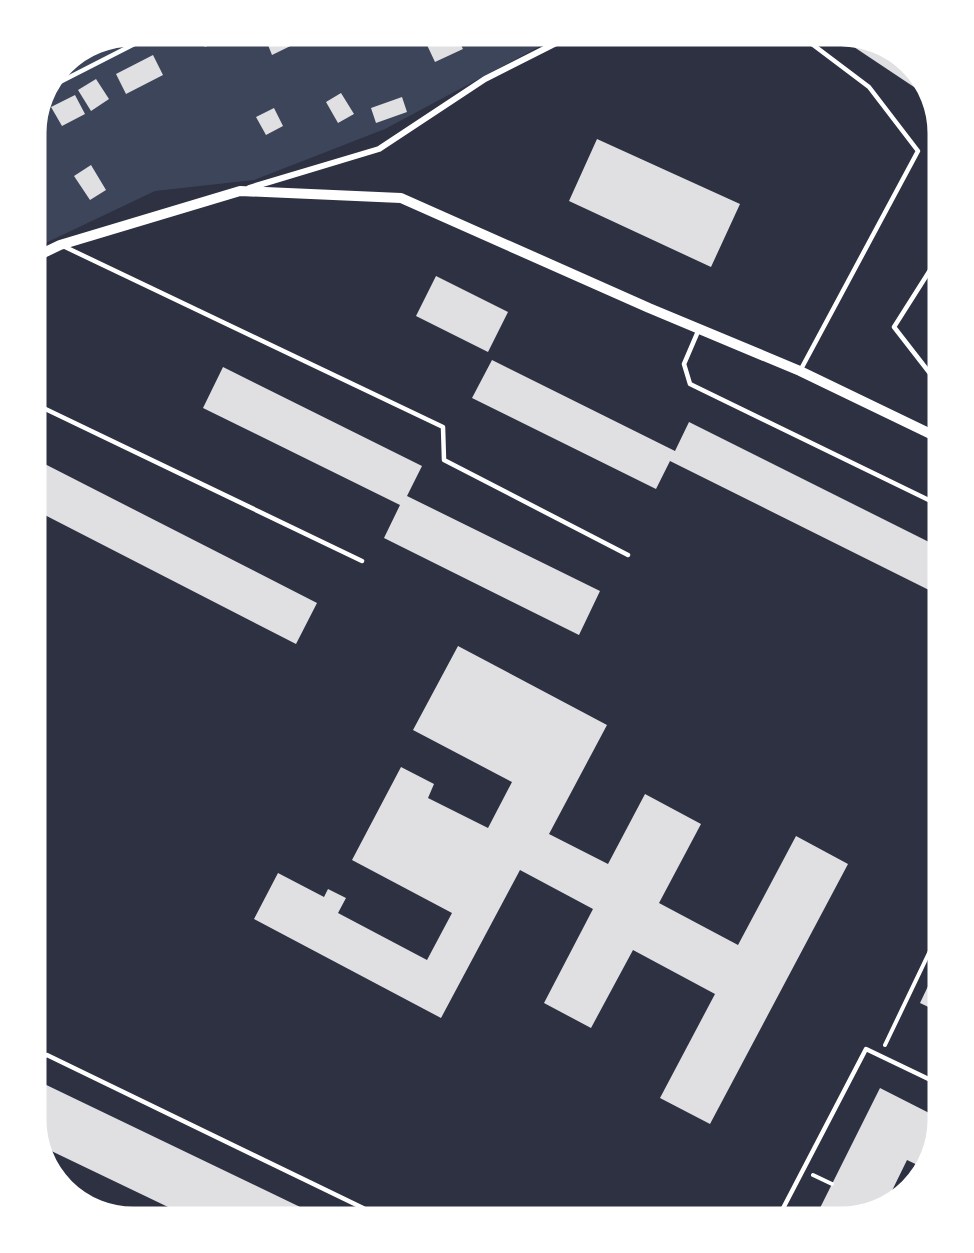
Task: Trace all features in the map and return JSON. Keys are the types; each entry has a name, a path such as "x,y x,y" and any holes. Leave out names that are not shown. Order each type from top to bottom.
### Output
{"street":[{"path":"45,252 60,245 379,148 486,79 552,45"},
{"path":"240,191 401,198 514,249 800,371 929,433"}],"lane":[{"path":"63,81 130,45"},
{"path":"800,371 918,151 869,87 813,45"},
{"path":"60,245 443,428 444,460 628,555"},
{"path":"929,272 894,327 929,373"},
{"path":"699,329 684,364 690,384 929,500"},
{"path":"45,409 362,561"},
{"path":"783,1208 866,1048 929,1079"},
{"path":"45,1056 361,1208"}],"path":[{"path":"880,1055 929,953"}],"shaded area":[{"path":"133,45 542,45 385,129 254,180 155,191 45,243 45,128 48,111 54,94 75,67 105,50"}],"building":[{"path":"268,45 292,45 272,55"},
{"path":"427,45 461,45 463,49 435,62"},
{"path":"853,46 885,57 907,75 917,89"},
{"path":"153,55 163,75 126,94 116,74"},
{"path":"96,79 109,99 91,111 78,90"},
{"path":"341,93 354,114 338,123 326,102"},
{"path":"75,95 85,114 62,126 51,107"},
{"path":"402,97 407,112 376,123 371,108"},
{"path":"274,108 283,126 266,135 256,117"},
{"path":"597,139 740,204 711,267 569,201"},
{"path":"91,165 106,190 90,200 74,176"},
{"path":"436,276 508,312 488,352 416,316"},
{"path":"492,360 675,451 689,422 929,542 929,590 670,461 656,489 472,398"},
{"path":"223,367 422,466 407,496 600,591 579,635 384,538 400,505 203,408"},
{"path":"45,464 317,603 296,644 45,515"},
{"path":"458,646 607,725 549,834 608,864 645,794 701,824 659,903 738,945 796,836 848,864 710,1124 660,1098 715,994 633,950 591,1028 544,1003 593,909 520,870 441,1018 254,919 278,873 324,897 328,889 346,898 338,913 427,960 452,913 352,860 401,767 434,784 428,798 488,828 512,782 413,730"},
{"path":"929,984 929,1007 920,1003"},
{"path":"45,1084 302,1208 170,1208 51,1151 45,1120"},
{"path":"880,1088 929,1113 926,1142 917,1164 907,1160 891,1192 880,1199 858,1206 820,1208"}]}
